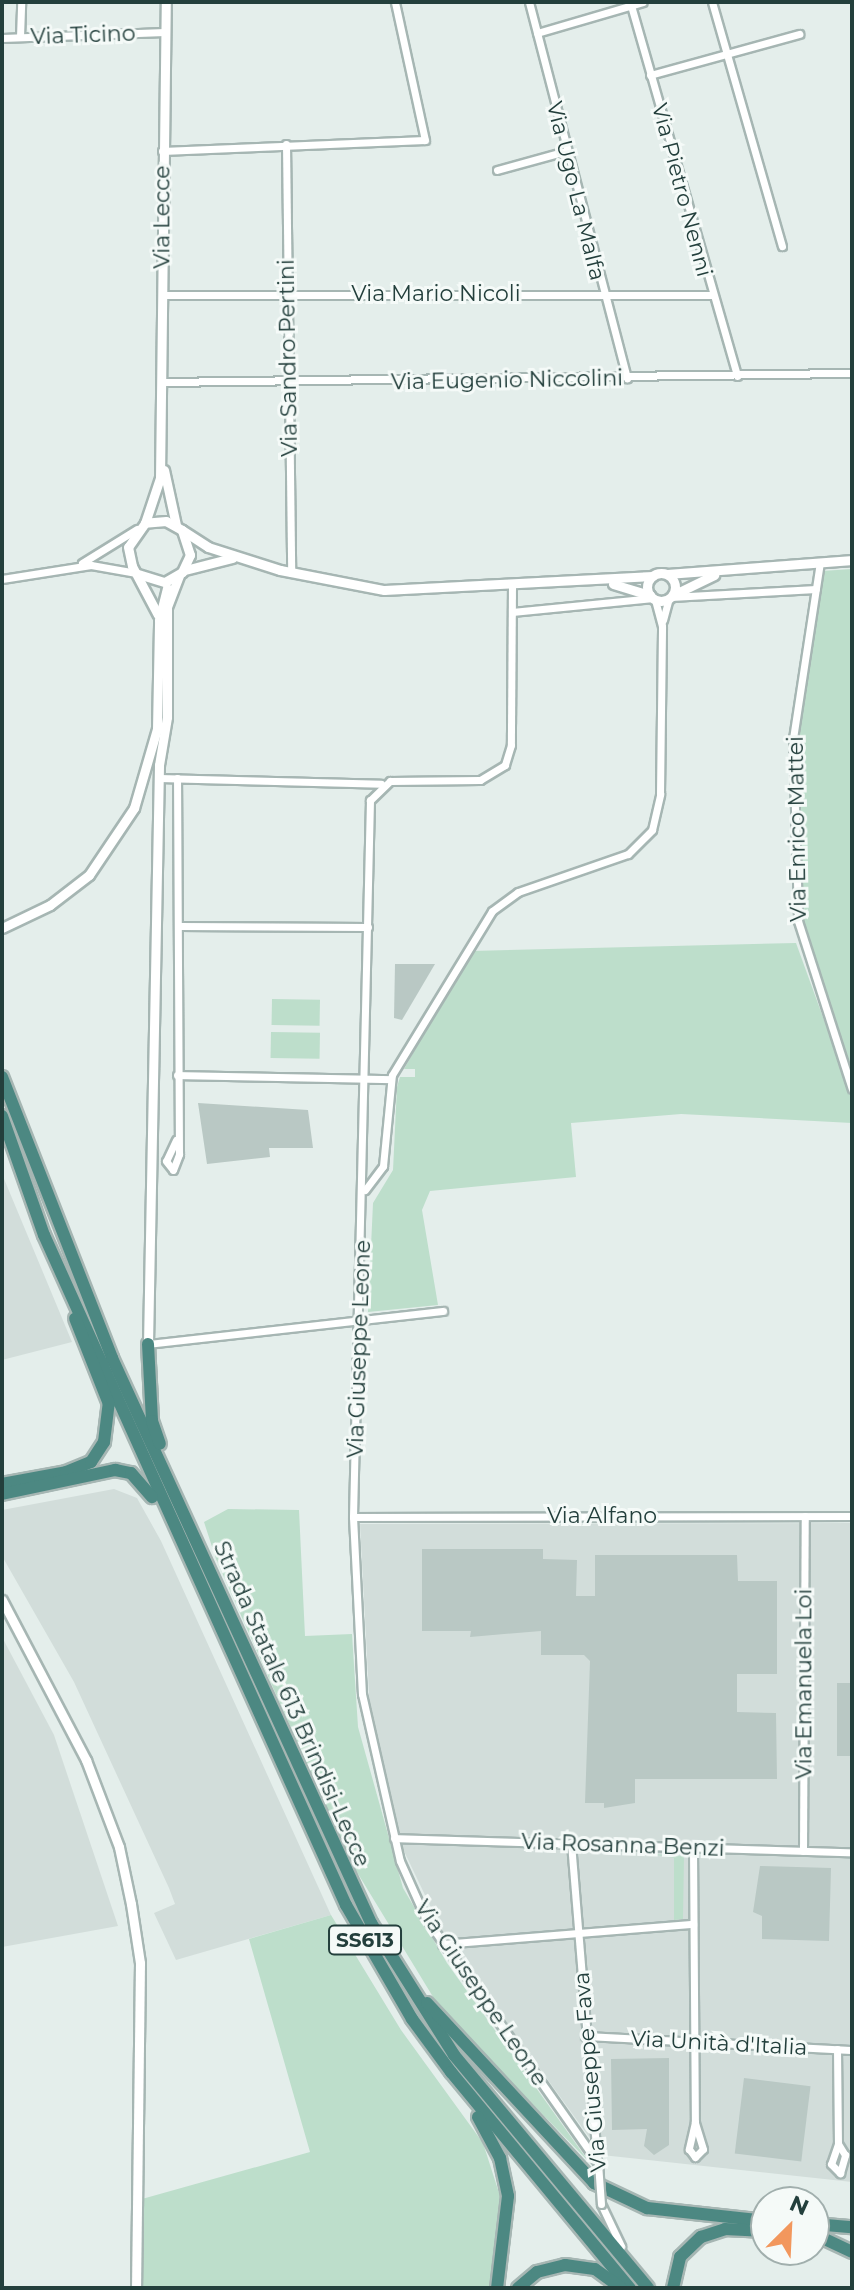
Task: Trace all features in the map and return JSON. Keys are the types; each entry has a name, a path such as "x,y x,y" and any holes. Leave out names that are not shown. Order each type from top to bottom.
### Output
{"highway":[{"name":"Strada Statale 613 Brindisi-Lecce","path":"2,1077 56,1228 347,1875 387,1951 454,2055 648,2288"},
{"name":"Strada Statale 613 Brindisi-Lecce","path":"2,1116 73,1299 346,1905 412,2019 630,2288"},
{"path":"2,1484 91,1462 111,1425 73,1299"},
{"path":"148,1344 152,1421 199,1547"},
{"path":"2,1494 92,1473 131,1473 146,1484 192,1584 211,1609"},
{"path":"347,1875 430,2008 594,2183 647,2208 750,2219"},
{"path":"412,2019 500,2158 508,2217 497,2288"},
{"path":"830,2225 852,2227"},
{"path":"673,2288 680,2257 701,2237 725,2229 750,2230"},
{"path":"830,2242 852,2252"},
{"path":"518,2288 537,2272 565,2265 595,2269 621,2288"}],"street":[{"path":"20,37 21,2"},
{"name":"Via Lecce","path":"141,526 158,489 161,431 166,2"},
{"path":"162,151 425,140 395,2"},
{"name":"Via Ugo La Malfa","path":"529,2 602,294 627,378"},
{"path":"537,33 643,2"},
{"path":"712,2 782,246"},
{"name":"Via Pietro Nenni","path":"630,4 711,295 737,376"},
{"name":"Via Ticino","path":"2,38 165,32"},
{"path":"650,75 799,34"},
{"name":"Via Sandro Pertini","path":"286,144 291,573"},
{"path":"497,170 566,151"},
{"name":"Via Mario Nicoli","path":"162,295 711,295"},
{"name":"Via Eugenio Niccolini","path":"161,382 288,384 852,373"},
{"name":"Via Lecce","path":"161,431 179,528"},
{"path":"141,526 128,557 159,620"},
{"path":"73,567 141,526 179,528 253,561 291,573 421,593 852,560"},
{"path":"2,928 50,905 89,875 121,833 153,754 159,620 190,555 179,528"},
{"path":"2,579 73,567 107,566 155,582 217,558 253,561"},
{"name":"Via Enrico Mattei","path":"820,562 793,738 798,921 852,1089"},
{"path":"671,597 728,569"},
{"path":"365,1191 383,1166 391,1079 501,902 628,854 652,830 660,794 662,626 675,583 667,574"},
{"path":"178,575 167,607 167,717 159,778 148,1344 443,1311"},
{"path":"653,576 653,597 662,626"},
{"path":"590,580 653,597"},
{"path":"159,778 381,784 480,780 505,765 511,745 512,586"},
{"path":"512,612 653,597 816,589"},
{"path":"176,1140 179,926 177,778"},
{"name":"Via Giuseppe Leone","path":"381,784 370,800 365,1191 353,1517 362,1694 394,1838 413,1892 442,1944 598,2163"},
{"path":"179,926 368,927"},
{"path":"177,1075 391,1079"},
{"name":"Via Emanuela Loi","path":"803,1851 805,1516"},
{"name":"Via Alfano","path":"353,1517 852,1516"},
{"path":"2,1600 86,1760 119,1847 131,1904 140,1963 136,2288"},
{"name":"Via Rosanna Benzi","path":"394,1838 852,1852"},
{"name":"Via Giuseppe Fava","path":"571,1843 601,2204 607,2227 648,2288"},
{"path":"693,1848 695,2122"},
{"path":"442,1944 693,1924"},
{"name":"Via Unità d'Italia","path":"585,2036 852,2050"},
{"path":"837,2049 838,2144"}],"shaded area":[{"path":"2,1174 72,1342 2,1360"},
{"path":"114,1489 137,1498 161,1541 331,1915 176,1960 154,1913 175,1904 169,1888 74,1682 2,1556 2,1510"},
{"path":"852,1523 852,2182 602,2155 445,1937 403,1849 370,1712 360,1524"},
{"path":"2,1637 54,1735 118,1926 2,1947"}],"green space":[{"path":"852,569 852,1080 804,929 799,722 822,571"},
{"path":"796,943 852,1097 852,1123 681,1114 571,1123 576,1177 430,1191 422,1210 438,1305 368,1312 373,1203 393,1170 397,1087 400,1077 415,1077 415,1069 404,1069 471,951"},
{"path":"272,999 320,1000 320,1026 272,1025"},
{"path":"271,1032 320,1033 320,1059 271,1058"},
{"path":"228,1509 299,1510 305,1636 352,1634 358,1727 403,1888 447,1963 589,2162 441,2010 349,1859 216,1559 204,1522"},
{"path":"651,1854 684,1856 683,1919 674,1920 674,1858"},
{"path":"331,1915 401,2030 483,2143 500,2196 489,2288 141,2288 142,2199 310,2152 249,1939"}],"building":[{"path":"395,964 435,964 402,1020 394,1018"},
{"path":"198,1103 308,1110 313,1148 269,1148 270,1157 207,1164"},
{"path":"422,1549 543,1549 543,1559 577,1560 576,1596 595,1596 595,1555 737,1555 738,1581 777,1581 777,1674 737,1674 737,1712 776,1713 777,1779 635,1779 635,1803 604,1808 604,1803 585,1803 590,1661 584,1655 541,1655 541,1631 470,1637 471,1631 422,1631"},
{"path":"837,1683 852,1683 852,1756 837,1756"},
{"path":"760,1866 831,1868 829,1941 762,1939 762,1916 753,1912"},
{"path":"669,2058 669,2145 654,2155 644,2146 647,2129 612,2130 611,2059"},
{"path":"744,2078 811,2086 801,2162 735,2153"}]}
